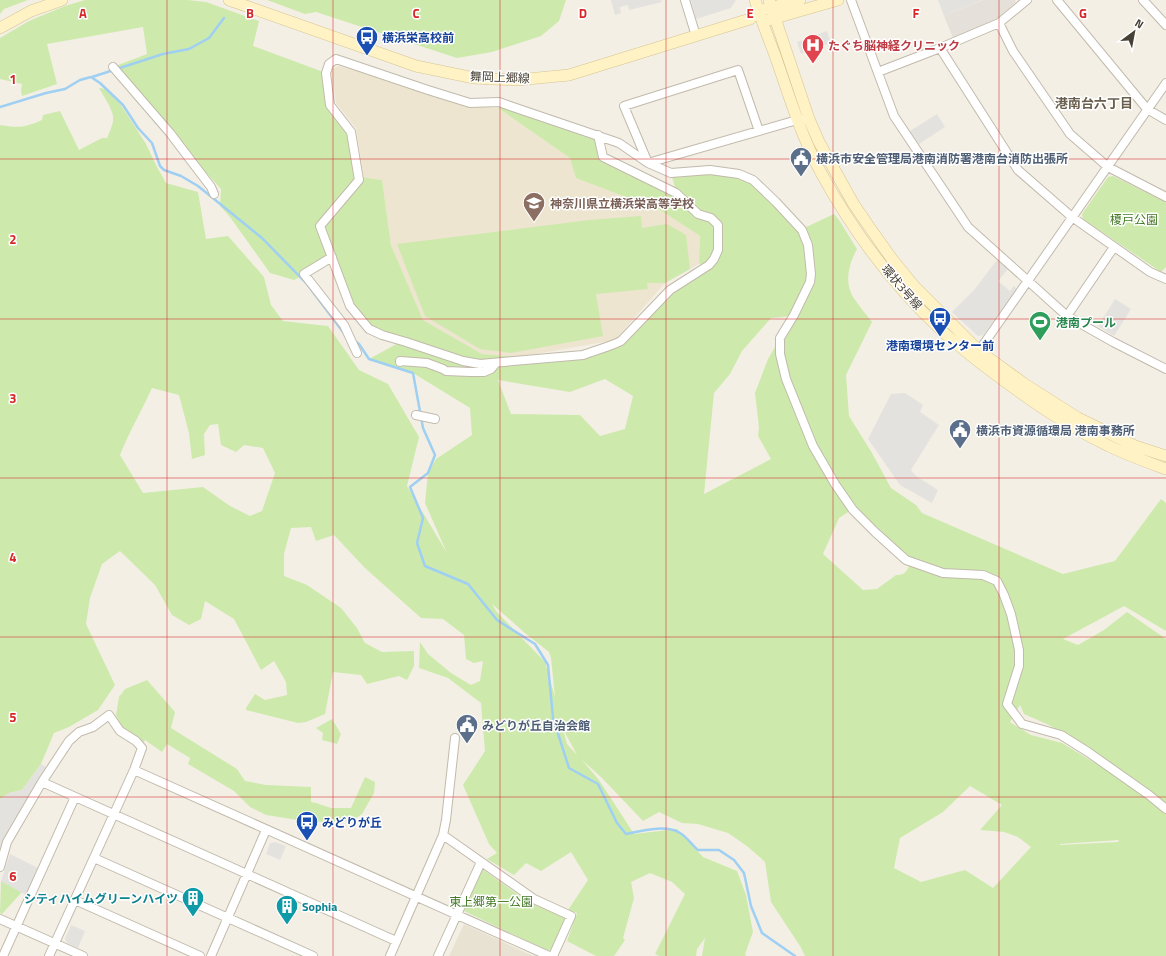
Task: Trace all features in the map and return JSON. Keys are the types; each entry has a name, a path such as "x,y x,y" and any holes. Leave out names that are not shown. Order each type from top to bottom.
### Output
{"street":[{"path":"0,28 31,10 62,0"},
{"name":"舞岡上郷線","path":"229,0 416,66 474,78 517,80 569,75 757,17 772,9 800,0"},
{"path":"685,0 696,36"},
{"name":"環状3号線","path":"755,0 757,17 776,58 797,120 820,170 860,234 886,270 914,302 942,331 976,355 1043,410 1108,445 1166,469"},
{"name":"舞岡上郷線","path":"772,9 838,0"},
{"path":"851,0 894,116 968,227 1067,316 1113,342 1166,369"},
{"path":"878,72 999,23 1027,0"},
{"path":"1057,0 1147,109 1166,120"},
{"path":"1143,0 1166,25"},
{"name":"環状3号線","path":"772,9 809,119 831,164 853,203 870,228 892,259 914,286 976,355 1078,418 1135,446 1166,456"},
{"path":"999,23 1013,51 1070,134 1108,167 1166,196"},
{"path":"940,48 1018,170 1072,218 1150,272 1166,278"},
{"path":"598,135 603,157 676,193 698,214 711,218 718,225 718,250 714,259 709,265 670,290 621,341 612,346 583,355 480,364 463,361 382,335 369,329 350,306 320,226 359,180 350,132 330,105 326,73 329,64 336,59 470,103 499,102 598,135 619,143 648,163 671,173 710,170 739,174 753,180 802,230 808,245 812,274 810,282 797,309 780,338 780,354 786,379 813,446 835,484 854,511 906,560 943,573 983,575 997,581 1011,614 1019,650 1019,666 1007,704 1018,719 1022,724 1061,735 1088,752 1149,795 1166,809"},
{"path":"115,69 170,133 211,187 214,194"},
{"path":"648,163 624,106 738,70 760,132"},
{"path":"976,355 1166,83"},
{"path":"648,163 760,132 797,120 809,119"},
{"path":"1067,316 1114,247"},
{"path":"332,258 304,274 344,325 356,350"},
{"path":"400,362 428,363 446,371 470,372 484,372 491,369 496,363"},
{"path":"416,415 431,418"},
{"path":"0,867 7,842 42,782 69,741 79,732 93,727 109,715 120,731 136,741 142,748 134,770 49,956"},
{"path":"390,956 443,835 455,738"},
{"path":"134,770 549,956"},
{"path":"42,782 396,941"},
{"path":"3,956 75,797"},
{"path":"211,956 266,830"},
{"path":"443,835 534,899 571,916 553,956"},
{"path":"94,858 313,956"},
{"path":"438,956 481,862"},
{"path":"75,900 200,956"},
{"path":"0,918 83,956"}],"shaded area":[{"path":"611,0 661,0 662,2 629,10 628,5 620,7 621,13 615,15"},
{"path":"691,0 736,0 731,8 696,19"},
{"path":"938,0 982,0 944,16"},
{"path":"983,0 1015,0 1016,2 996,19 953,38 944,16"},
{"path":"827,31 831,43 801,54 797,42"},
{"name":"神奈川県立横浜栄高等学校","path":"339,66 416,88 467,106 498,108 570,158 577,178 660,210 700,236 699,264 665,283 615,340 519,357 482,354 423,320 391,245 382,180 364,178 356,128 336,103 331,69"},
{"path":"937,114 945,127 919,144 910,131"},
{"path":"997,260 1008,269 998,281 1010,291 1014,286 1017,289 983,335 978,336 952,312 974,290"},
{"path":"1115,299 1131,309 1114,336 1098,326"},
{"path":"905,393 923,405 920,412 939,425 911,470 916,476 938,490 932,503 900,485 868,439 891,394"},
{"path":"41,764 48,768 1,850 0,799 9,793 22,790"},
{"path":"275,842 286,846 280,860 266,854 270,843"},
{"path":"10,854 38,868 26,895 1,881"},
{"path":"464,924 533,956 449,956"},
{"path":"71,925 85,931 78,948 67,943 65,939"}],"green space":[{"path":"0,0 28,0 4,9 0,14"},
{"path":"85,0 187,0 206,2 259,21 253,46 326,73 330,105 351,132 359,177 382,180 391,245 423,320 482,354 576,359 590,357 619,342 665,294 710,262 699,264 700,236 660,210 576,178 570,158 498,108 510,106 600,136 603,157 676,192 671,173 710,170 753,180 802,229 834,214 857,249 850,266 848,279 850,291 872,322 846,375 849,416 872,453 891,488 916,505 922,513 1063,574 1115,561 1161,499 1166,503 1166,631 1124,606 1063,639 1078,645 1104,630 1127,612 1166,639 1166,807 1082,746 1049,725 1024,714 1020,705 1010,722 1031,735 1062,743 1154,799 1166,810 1166,956 805,956 771,902 765,862 747,846 728,833 698,824 682,823 659,812 643,821 602,778 582,760 599,780 634,834 677,829 703,857 737,871 746,895 753,932 745,954 746,956 702,956 705,938 697,949 696,956 659,956 655,954 685,894 672,882 650,873 631,882 634,898 623,938 625,940 614,956 596,956 567,941 577,913 568,910 588,880 571,852 541,871 526,863 514,875 487,859 497,853 489,844 463,785 485,751 481,703 448,678 419,668 420,642 428,654 451,673 471,685 480,681 483,661 474,663 466,659 464,635 443,619 421,618 365,568 334,535 316,541 311,527 291,528 284,554 284,576 307,585 341,608 357,628 365,643 382,652 414,651 414,666 407,680 399,676 367,684 361,675 333,672 325,714 306,722 298,723 246,710 255,694 265,700 287,695 286,682 274,661 261,670 234,619 205,601 201,619 189,625 172,615 155,585 120,551 102,564 90,598 86,624 115,685 98,710 69,727 54,733 41,764 22,790 9,793 0,799 0,125 12,127 26,126 42,120 43,115 60,111 79,150 102,138 107,138 111,128 113,114 99,88 105,89 121,105 146,144 166,183 198,192 206,239 228,236 264,277 271,305 283,321 328,326 359,370 388,384 419,437 407,486 447,553 425,503 428,473 436,459 472,435 470,408 413,373 369,359 402,341 382,335 350,306 332,258 294,280 270,273 230,217 220,206 221,189 113,67 147,54 143,27 47,44 57,84 22,96 22,84 0,79 0,38 29,21 65,6","holes":["793,316 768,359 755,393 759,427 758,436 771,459 704,494 714,393 730,374 742,351 771,318","605,379 633,396 625,429 600,436 580,415 511,414 498,380 570,392","152,388 179,395 189,433 192,459 205,455 204,434 210,425 218,424 221,445 236,452 244,445 263,448 275,473 262,511 250,516 230,506 203,487 143,493 120,455","856,507 911,560 905,573 896,575 877,589 863,590 823,554 839,518","492,604 549,652 555,697 545,662 496,611","563,729 577,755 567,744","970,786 1002,805 980,830 1004,832 1018,837 1031,847 993,888 965,870 921,882 894,868 900,838 943,812","1119,840 1118,842 1060,844"]},
{"path":"267,0 566,0 559,21 541,36 492,52 457,58 316,12 305,14"},
{"name":"榎戸公園","path":"1113,176 1166,202 1166,267 1161,272 1083,219 1082,214 1108,177"},
{"path":"641,216 642,228 667,224 686,235 690,269 665,283 647,283 648,289 596,294 603,336 511,353 480,349 425,316 397,244 589,220"},
{"path":"147,680 175,712 171,728 237,769 245,781 266,785 311,787 311,802 331,808 351,808 365,777 375,782 374,793 362,814 353,820 326,822 304,821 266,815 250,807 234,791 188,764 190,758 167,744 162,752 145,740 143,743 124,732 116,715 119,697 125,689"},
{"path":"332,719 341,734 337,744 322,740 323,733 316,728"},
{"name":"東上郷第一公園","path":"482,869 527,901 565,918 552,949 548,951 464,911"},
{"path":"1,881 22,892 2,914 0,913"}],"waterway":[{"path":"92,77 163,54 189,49 209,38 224,18"},
{"path":"0,107 46,93 65,89 80,80 91,77 100,83 123,105 138,128 152,143 160,166 164,170 181,176 198,186 262,238 307,284 343,332"},
{"path":"355,341 359,344 369,359 413,373 423,428 435,455 428,473 410,487 423,518 417,543 425,566 468,584 497,620 535,644 548,665 553,718 569,768 598,784 617,823 626,834 653,829 674,830 685,837 698,850 719,850 734,860 744,873 751,906 762,933 795,956"}],"place":[{"name":"横浜栄高校前","path":"367,56"},
{"name":"たぐち脳神経クリニック","path":"813,64"},
{"name":"横浜市安全管理局港南消防署港南台消防出張所","path":"801,178"},
{"name":"神奈川県立横浜栄高等学校","path":"534,222"},
{"name":"港南環境センター前","path":"940,338"},
{"name":"港南プール","path":"1040,342"},
{"name":"横浜市資源循環局 港南事務所","path":"960,450"},
{"name":"みどりが丘自治会館","path":"467,744"},
{"name":"みどりが丘","path":"307,842"},
{"name":"シティハイムグリーンハイツ","path":"193,918"},
{"name":"Sophia","path":"287,926"}],"district":[{"name":"港南台六丁目","path":"1094,103"}]}
